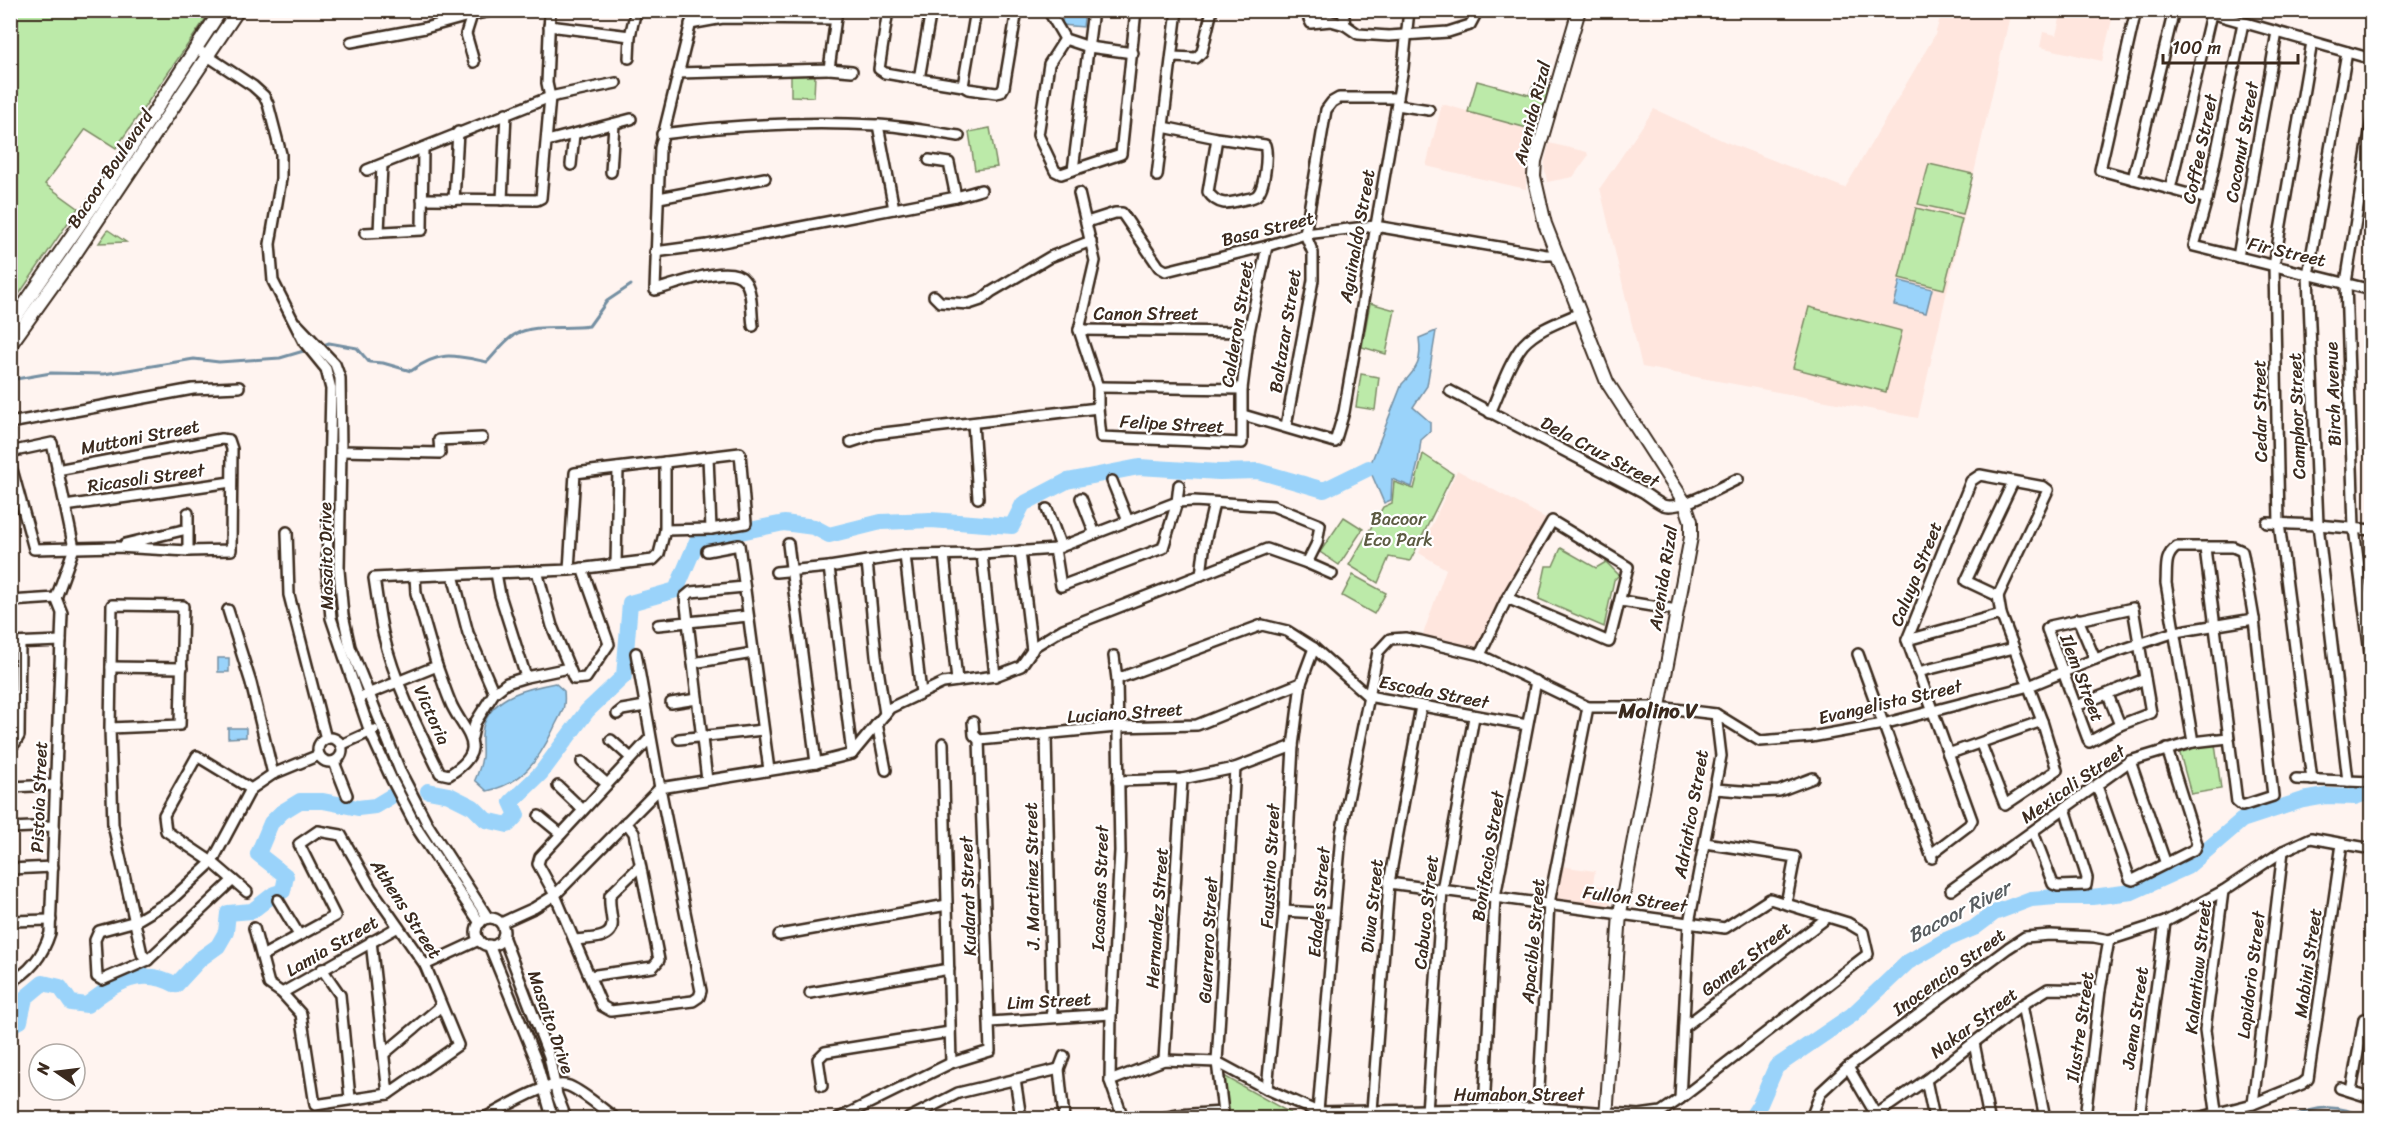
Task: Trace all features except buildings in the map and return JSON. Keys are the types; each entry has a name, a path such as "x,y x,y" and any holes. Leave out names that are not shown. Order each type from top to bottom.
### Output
{"main road":[{"name":"Bacoor Boulevard","path":"10,345 202,52 221,10"},
{"name":"Bacoor Boulevard","path":"10,325 202,52 238,10"},
{"name":"Avenida Rizal","path":"1579,10 1534,161 1537,194 1545,224 1607,382 1685,503 1691,521 1691,537 1620,913 1606,1115"}],"street":[{"path":"351,42 425,28 495,10"},
{"path":"422,199 537,201 541,198 550,97 546,83 550,10"},
{"path":"629,58 630,36 636,10"},
{"path":"694,10 662,134 655,290 722,272 734,273 745,280 750,296 753,326"},
{"path":"888,10 879,69 885,73 996,93 1003,90 1017,10"},
{"path":"919,79 931,10"},
{"path":"963,86 976,10"},
{"path":"1048,10 1065,39 1089,47 1133,53"},
{"path":"1073,170 1093,10"},
{"path":"1065,39 1049,64 1038,135 1055,171 1061,174 1121,154 1136,10"},
{"path":"1157,176 1177,10"},
{"path":"1172,57 1196,58 1202,52 1212,10"},
{"path":"1305,10 1311,23 1331,21 1345,25 1358,34 1389,36 1448,32 1470,25 1478,10"},
{"path":"1343,10 1345,25"},
{"name":"Aguinaldo Street","path":"1286,426 1335,442 1344,412 1397,101 1409,10"},
{"path":"2136,10 2100,170 2207,199"},
{"path":"2133,179 2175,10"},
{"path":"2200,10 2372,59"},
{"path":"2170,189 2211,14"},
{"path":"472,15 466,34 474,62"},
{"path":"690,24 723,18 836,15 829,69"},
{"name":"Coffee Street","path":"2194,246 2207,199 2243,23"},
{"path":"549,26 630,36"},
{"name":"Coconut Street","path":"2238,257 2277,32"},
{"name":"Cedar Street","path":"2312,42 2274,266 2279,523 2312,780"},
{"name":"Masaito Drive","path":"202,52 259,90 268,104 278,138 281,171 270,244 273,281 315,356 326,369 332,389 327,572 331,618 370,732 392,780 418,830 484,920"},
{"name":"Camphor Street","path":"2347,52 2308,275 2318,525 2348,781"},
{"path":"678,73 829,69 852,71"},
{"path":"367,170 550,97 616,83"},
{"name":"Baltazar Street","path":"1286,426 1313,280 1313,253 1305,234 1326,110 1332,102 1339,98 1397,101"},
{"path":"1397,101 1429,110"},
{"path":"502,200 506,113"},
{"path":"547,141 631,119"},
{"name":"Birch Avenue","path":"2372,119 2346,283 2354,528 2372,669"},
{"path":"611,172 614,124"},
{"path":"662,134 725,126 800,124 878,125 959,136"},
{"path":"878,125 894,209"},
{"path":"1163,127 1265,145 1268,153 1261,190 1256,196 1225,204 1214,200 1209,192 1217,138"},
{"path":"454,200 458,132"},
{"path":"572,165 574,134"},
{"path":"365,233 422,230 423,148"},
{"path":"929,160 949,163 956,197"},
{"path":"379,232 382,165"},
{"path":"659,198 765,178"},
{"path":"655,252 707,245 956,197 981,190"},
{"path":"851,442 875,434 1098,408 1098,387 1079,330 1095,261 1079,193"},
{"name":"Basa Street","path":"1087,222 1122,213 1159,267 1166,271 1267,246 1305,234 1375,226 1546,255 1558,255"},
{"path":"934,296 940,302 974,303 1050,257 1091,244"},
{"name":"Calderon Street","path":"1242,443 1242,388 1249,332 1267,246"},
{"name":"Fir Street","path":"2194,246 2372,290"},
{"path":"1490,413 1524,344 1544,329 1580,313"},
{"name":"Canon Street","path":"1079,330 1249,332"},
{"name":"Masaito Drive","path":"307,339 324,350 335,364 340,378 339,570 343,615 350,647 401,773 428,825 484,920"},
{"path":"10,423 193,389 239,387"},
{"path":"1098,387 1242,388"},
{"name":"Dela Cruz Street","path":"1450,391 1662,504 1672,506 1685,503 1738,479"},
{"name":"Felipe Street","path":"1098,408 1101,437 1242,443"},
{"path":"1243,416 1286,426"},
{"path":"973,423 978,498"},
{"path":"341,451 440,453 439,440 482,438"},
{"name":"Muttoni Street","path":"57,470 221,439 229,440 232,449 231,483"},
{"path":"10,452 51,443 74,548 56,598 10,601"},
{"path":"569,570 575,473 740,453 746,523 711,530 665,530"},
{"path":"708,457 711,530"},
{"path":"10,462 34,549 117,546 188,551 231,550 231,483"},
{"path":"415,576 569,570 653,560 659,554 665,530 665,462"},
{"path":"616,564 618,468"},
{"name":"Caluya Street","path":"1883,724 1932,857 1970,825 1972,820 1907,640 1971,481 1980,475 2013,482"},
{"path":"1112,481 1128,521"},
{"path":"1981,744 2003,803 2006,805 2057,770 2043,722 2001,614 1998,596 2047,495 2048,490 2044,487 2013,482 1966,581 1998,596"},
{"name":"Ricasoli Street","path":"65,506 231,483"},
{"path":"1047,509 1058,548 1061,586 1163,548 1177,502 1179,486"},
{"path":"1081,498 1095,534"},
{"path":"776,572 829,567 905,555 982,554 1058,548 1177,502 1194,501 1273,506 1320,525 1317,543 1307,563"},
{"path":"1201,575 1205,542 1214,503"},
{"path":"188,513 188,551"},
{"path":"1480,655 1507,598 1552,521 1628,567 1609,642 1507,598"},
{"path":"2267,523 2372,530"},
{"path":"117,546 187,529"},
{"path":"287,532 289,595 326,739"},
{"path":"788,544 816,763"},
{"path":"707,551 739,545 769,770"},
{"path":"2193,742 2166,583 2169,554 2177,547 2233,547 2242,551 2253,619 2272,798 2242,806 2238,804 2205,548"},
{"path":"501,923 534,908 555,895 660,788 816,763 852,754 890,708 943,683 995,676 1021,666 1035,646 1064,629 1267,549 1332,574"},
{"path":"1020,551 1032,651"},
{"path":"944,554 957,681"},
{"path":"982,554 995,676"},
{"path":"905,555 921,693"},
{"path":"867,561 876,656 885,714"},
{"path":"829,567 852,754"},
{"path":"537,571 552,626 573,679 586,678 609,644 582,568"},
{"path":"496,573 500,595 526,677"},
{"path":"453,575 468,633 494,693"},
{"name":"Victoria","path":"415,576 416,593 437,666 453,707 472,737 472,750 462,767 449,775 440,773 399,682 383,634 374,578 415,576"},
{"path":"706,780 685,597 687,594 744,587"},
{"name":"Pistoia Street","path":"10,982 20,978 39,958 46,946 51,920 62,612 56,598"},
{"path":"1621,601 1677,610"},
{"path":"110,728 180,725 183,606 112,606 110,728 112,825 142,954 148,960"},
{"path":"2095,659 2078,620 2133,608 2141,643 2151,714 2120,725 2108,695"},
{"path":"228,610 251,683 273,774"},
{"path":"1907,640 2001,614"},
{"path":"658,625 748,616"},
{"name":"Evangelista Street","path":"1368,696 1378,652 1390,639 1405,638 1480,655 1588,707 1658,707 1716,714 1760,741 1811,737 1883,724 2029,686 2095,659 2175,632 2253,619"},
{"name":"Ilem Street","path":"2078,620 2050,626 2046,632 2089,742 2120,725"},
{"name":"Escoda Street","path":"1117,679 1243,630 1262,625 1287,631 1314,648 1368,696 1527,725"},
{"path":"10,745 15,743 19,736 15,643 61,641"},
{"name":"Faustino Street","path":"1267,1089 1284,911 1293,746 1300,683 1314,648"},
{"path":"1918,672 2014,648"},
{"path":"636,653 645,706 651,736 660,788 701,991 699,997 693,1001 611,1011 602,1006 555,895 538,864 540,857 651,736"},
{"path":"693,663 753,653"},
{"path":"1858,654 1883,724"},
{"name":"Icasañas Street","path":"1114,656 1117,679 1116,727 1120,850 1111,1014 1110,1081 1123,1119"},
{"path":"358,698 437,666"},
{"path":"111,667 182,668"},
{"path":"472,737 475,723 494,693 507,683 569,668"},
{"path":"2076,706 2145,679"},
{"name":"Bonifacio Street","path":"1484,1111 1495,897 1536,681"},
{"name":"Luciano Street","path":"979,740 1116,727 1197,725 1300,683"},
{"name":"Edades Street","path":"1318,1112 1341,834 1368,696"},
{"path":"671,703 697,699"},
{"path":"617,714 622,710 645,706"},
{"name":"Diwa Street","path":"1372,1111 1389,883 1421,706"},
{"name":"Apacible Street","path":"1538,1108 1549,903 1588,707"},
{"name":"Adriatico Street","path":"1680,1099 1689,923 1721,756 1716,714"},
{"name":"Cabuco Street","path":"1427,1112 1442,890 1474,717"},
{"name":"Kudarat Street","path":"951,1063 990,1051 979,740 974,735 973,722"},
{"path":"1948,754 2043,722"},
{"path":"877,723 886,770"},
{"path":"341,745 382,727"},
{"path":"679,739 764,730"},
{"name":"J. Martinez Street","path":"1046,735 1052,1016"},
{"name":"Mexicali Street","path":"1951,890 2130,761 2193,742 2228,738"},
{"path":"326,739 335,739 341,745 341,755 334,762 325,761 319,755 319,745 326,739"},
{"path":"611,740 631,758"},
{"path":"839,1119 951,1063 943,744"},
{"path":"1118,782 1182,779 1234,768 1293,746"},
{"path":"2097,786 2130,879 2133,880 2195,849 2197,846 2168,749"},
{"path":"233,880 148,960 102,980 96,977 95,940 99,931 136,921 171,900 212,862 251,789 273,774 319,755"},
{"path":"247,892 212,862 166,831 164,815 197,756 251,789"},
{"path":"2130,761 2166,864"},
{"path":"334,762 347,795"},
{"path":"582,762 607,784"},
{"name":"Guerrero Street","path":"1162,1119 1177,1115 1223,1113 1217,1062 1234,768"},
{"path":"1715,789 1779,791 1813,778"},
{"name":"Hernandez Street","path":"1164,1060 1182,779"},
{"path":"2296,779 2372,782"},
{"path":"10,787 56,784"},
{"path":"558,786 583,810"},
{"path":"2033,832 2053,884 2058,886 2086,885 2087,878 2065,808"},
{"path":"539,816 561,834"},
{"path":"589,976 653,967 659,960 634,833 626,822"},
{"path":"10,828 54,826"},
{"name":"Athens Street","path":"299,935 335,916 299,844 318,831 341,835 371,888 425,965 458,1045 388,1094"},
{"name":"Inocencio Street","path":"1811,1119 1821,1092 1848,1067 2025,937 2050,935 2109,940 2165,922 2223,891 2283,851 2311,838 2372,849"},
{"path":"1705,843 1795,857 1786,904"},
{"name":"Mabini Street","path":"2253,1104 2302,1084 2308,1079 2342,844"},
{"name":"Lapidorio Street","path":"2253,1104 2283,851"},
{"path":"574,940 606,936 611,932 613,926 610,895 640,866"},
{"path":"10,869 53,867"},
{"name":"Fullon Street","path":"1389,883 1725,928 1770,899 1848,923 1863,932"},
{"name":"Kalantiaw Street","path":"2217,1117 2205,1030 2223,891"},
{"path":"262,956 299,935 278,900"},
{"path":"779,935 947,905"},
{"path":"1284,911 1334,914"},
{"name":"Gomez Street","path":"1684,1028 1828,917"},
{"path":"495,919 501,923 503,936 497,943 489,945 479,940 476,929 484,920 495,919"},
{"path":"10,921 51,920"},
{"name":"Jaena Street","path":"2139,1119 2165,922"},
{"name":"Lamia Street","path":"282,993 398,927"},
{"path":"254,928 269,984 282,993 301,1014 315,1105 388,1094 371,941"},
{"name":"Humabon Street","path":"1110,1081 1164,1060 1217,1062 1267,1089 1318,1112 1484,1111 1538,1108 1606,1115 1661,1112 1868,954 1863,932"},
{"name":"Masaito Drive","path":"503,936 549,1056 561,1108 566,1119"},
{"path":"425,965 479,940"},
{"name":"Ilustre Street","path":"2085,1119 2100,990 2109,940"},
{"name":"Masaito Drive","path":"489,945 536,1060 550,1110 556,1119"},
{"path":"322,969 340,995 350,1098"},
{"path":"810,993 949,969"},
{"name":"Nakar Street","path":"1877,1116 2022,1005 2052,988 2100,990"},
{"path":"2022,1005 2045,1119"},
{"path":"385,1053 441,1006"},
{"name":"Lim Street","path":"990,1022 1052,1016 1111,1014"},
{"path":"2351,1092 2364,1019 2372,1018"},
{"path":"822,1086 818,1059 825,1052 951,1032"},
{"path":"1974,1043 1989,1119"},
{"path":"1064,1056 1059,1069 1064,1119"},
{"path":"1848,1067 1877,1116"},
{"path":"911,1118 958,1093 1059,1069"},
{"path":"10,1071 10,1089"},
{"path":"1015,1079 1021,1119"},
{"path":"1926,1080 1934,1119"},
{"path":"484,1119 556,1084 573,1088 615,1119"},
{"path":"2340,1088 2372,1098"},
{"path":"2198,1119 2217,1117 2253,1104"}],"shaded area":[{"path":"1942,11 2011,11 1918,418 1642,367 1600,188 1654,109 1726,142 1845,188 1935,35"},
{"path":"2062,11 2114,11 2102,61 2040,47 2043,32 2056,35"},
{"path":"1442,104 1534,130 1526,166 1526,189 1426,166"},
{"path":"1549,143 1587,152 1588,156 1573,177 1547,182 1544,166"},
{"path":"1457,470 1551,521 1480,654 1421,640 1446,569 1419,553"},
{"path":"1560,866 1595,871 1593,884 1613,889 1610,908 1555,900"}],"green space":[{"path":"11,10 211,11 116,148 86,129 45,184 78,208 11,306"},
{"path":"791,75 815,75 814,97 791,96"},
{"path":"1477,81 1529,95 1533,86 1551,90 1538,131 1468,112"},
{"path":"990,128 997,167 975,170 969,132"},
{"path":"1929,164 1973,174 1963,214 1918,204"},
{"path":"1916,208 1962,219 1944,289 1899,278"},
{"path":"108,230 126,242 99,243"},
{"path":"1370,303 1395,310 1386,354 1362,347"},
{"path":"1809,307 1902,331 1886,392 1793,368"},
{"path":"1361,374 1379,377 1375,410 1356,407"},
{"name":"Bacoor Eco Park","path":"1423,454 1453,474 1410,561 1389,557 1378,583 1349,565 1383,507 1392,503 1394,482 1414,489"},
{"path":"1344,517 1363,529 1339,565 1320,552"},
{"path":"1561,548 1596,568 1606,562 1619,575 1614,580 1604,627 1539,599 1546,566 1553,566"},
{"path":"1353,575 1386,593 1374,614 1342,596"},
{"path":"2215,744 2221,789 2191,794 2179,750"},
{"path":"1224,1076 1299,1118 1228,1118"}],"water":[{"path":"1063,11 1085,11 1083,27 1062,25"},
{"path":"1900,281 1932,289 1926,313 1894,305"},
{"path":"1436,331 1427,386 1413,407 1430,422 1430,432 1421,440 1412,487 1392,479 1391,500 1384,503 1369,468 1402,384 1418,363 1419,338"},
{"path":"218,658 229,658 229,672 218,672"},
{"path":"555,683 564,691 564,707 541,752 528,770 519,777 499,788 487,791 475,780 482,757 483,728 489,714 496,706 514,695 534,687"},
{"path":"228,728 246,728 246,737 228,738"}],"waterway":[{"path":"321,346 329,343 357,348 369,362 383,363 411,371 439,357 456,356 487,362 507,341 522,331 589,326 607,301 631,285"},
{"path":"16,379 51,373 104,374 194,359 219,362 280,358 307,350"},
{"path":"428,791 449,795 473,807 486,820 508,825 517,815 511,802 541,773 587,711 624,676 630,603 676,590 697,541 784,523 814,527 829,535 881,522 931,520 1012,526 1023,504 1067,481 1139,467 1219,472 1258,471 1324,490 1369,468"},
{"name":"Bacoor River","path":"1751,1118 1760,1104 1776,1067 1852,1015 1908,962 1948,939 1974,928 1994,913 2031,899 2092,897 2132,892 2187,867 2242,820 2303,800 2326,796 2355,797 2372,791"},
{"path":"10,1024 20,1021 25,998 43,983 60,987 71,1003 87,1005 129,979 152,977 164,979 176,985 200,959 218,946 226,932 228,913 252,911 274,894 283,891 286,876 258,854 271,823 282,812 300,801 323,801 358,808 375,806 390,797"},
{"path":"2292,1118 2310,1111 2328,1108 2346,1110 2363,1118"}],"district":[{"name":"Molino V","path":"1658,711"}]}
